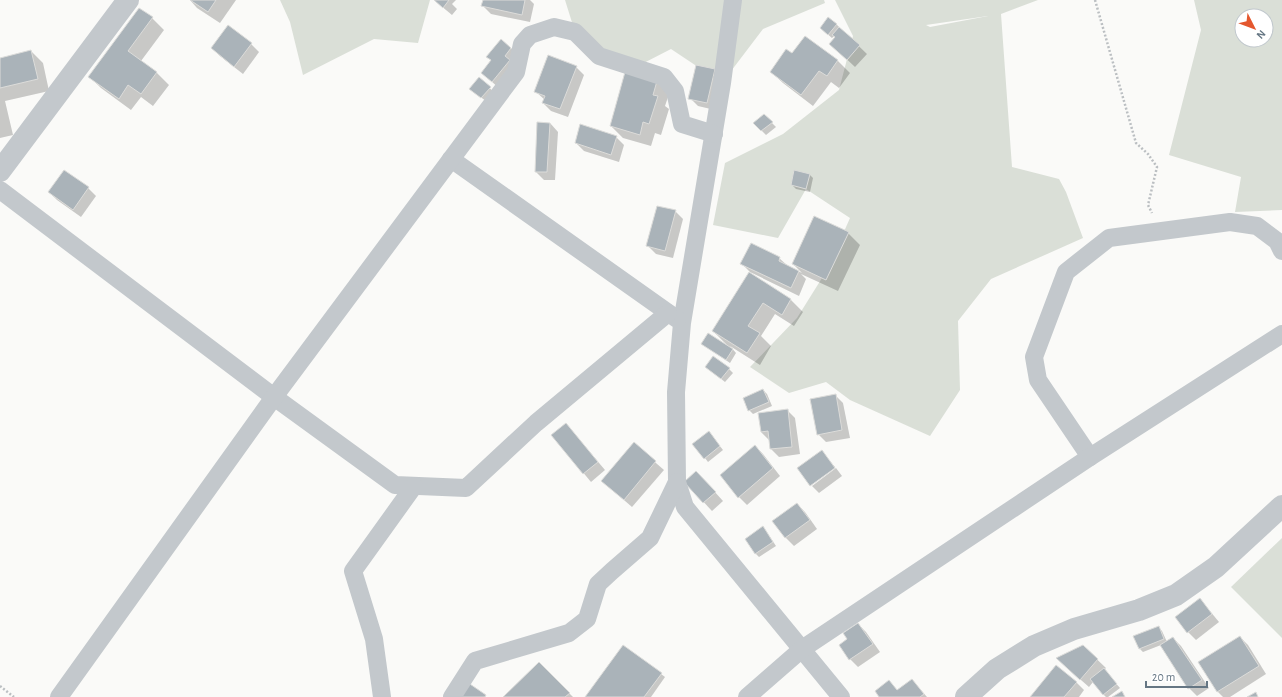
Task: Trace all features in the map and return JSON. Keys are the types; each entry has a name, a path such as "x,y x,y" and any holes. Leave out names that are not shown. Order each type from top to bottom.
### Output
{"street":[{"path":"0,171 128,0"},
{"path":"733,0 714,134 675,318 677,482 685,506 841,697"},
{"path":"59,697 274,397 516,72 522,44 530,35 554,27 575,32 599,56 664,77 675,91 682,124 714,134"},
{"path":"451,159 675,318"},
{"path":"0,190 274,397 395,485 466,488 536,423 675,318"},
{"path":"1090,457 1038,380 1034,357 1066,272 1109,238 1230,222 1257,226 1276,241 1282,251"},
{"path":"747,697 802,649 1090,457 1282,334"},
{"path":"452,697 475,661 569,633 587,619 598,584 650,538 677,482"},
{"path":"382,697 374,639 353,571 414,486"},
{"path":"966,697 997,669 1034,646 1074,629 1139,610 1176,595 1216,566 1282,506"}],"path":[{"path":"1095,0 1136,143 1148,154 1156,167 1148,205 1161,231"},
{"path":"0,686 14,697"}],"shaded area":[{"path":"280,0 430,0 418,43 374,39 303,75 290,22"},
{"path":"565,0 824,0 825,3 763,29 722,83 671,49 634,68 575,32"},
{"path":"835,0 1038,0 1001,14 1012,167 1059,179 1066,192 1083,238 991,279 958,321 960,390 930,436 850,400 826,382 789,393 750,367 797,318 827,270 850,218 806,189 778,238 713,225 725,163 783,134 839,90 853,36","holes":["988,16 930,27 926,25"]},
{"path":"1194,0 1282,0 1282,210 1235,212 1241,177 1169,155 1201,30"},
{"path":"1282,538 1282,638 1231,587"}],"building":[{"path":"190,0 216,0 208,12"},
{"path":"434,0 449,0 443,8"},
{"path":"483,0 525,0 522,15 481,6"},
{"path":"139,8 153,17 128,51 157,72 141,94 128,85 119,99 88,77"},
{"path":"828,17 837,24 828,35 820,28"},
{"path":"228,25 252,43 234,67 211,48"},
{"path":"839,27 860,45 847,60 829,44 835,37 832,35"},
{"path":"805,36 838,60 827,76 819,71 801,95 770,72 786,49 792,53"},
{"path":"501,39 511,48 505,56 510,60 492,82 481,73 491,60 486,57"},
{"path":"31,50 38,79 0,88 0,58"},
{"path":"548,55 577,66 560,109 542,103 545,96 534,92"},
{"path":"696,65 715,69 707,103 688,99"},
{"path":"625,72 657,81 653,95 658,96 649,124 643,122 640,135 610,126"},
{"path":"479,77 491,87 481,98 469,89"},
{"path":"764,114 773,122 761,131 753,123"},
{"path":"537,122 550,123 547,172 535,172"},
{"path":"580,124 617,136 611,155 575,143"},
{"path":"64,170 89,187 73,210 48,192"},
{"path":"794,170 810,174 806,189 791,185"},
{"path":"657,206 676,210 665,251 646,246"},
{"path":"814,216 849,232 826,280 792,264"},
{"path":"751,243 780,257 779,261 799,271 791,288 740,264"},
{"path":"749,272 791,299 782,315 763,303 748,326 760,333 747,353 712,331"},
{"path":"708,333 733,349 726,360 701,344"},
{"path":"713,356 730,368 721,379 705,367"},
{"path":"763,389 769,402 748,411 743,398"},
{"path":"836,394 842,430 817,435 810,399"},
{"path":"788,409 792,447 770,449 768,431 761,432 758,413"},
{"path":"566,423 598,462 583,474 551,435"},
{"path":"709,431 720,446 704,459 692,444"},
{"path":"634,442 656,461 624,500 601,481"},
{"path":"755,445 773,468 738,498 720,475"},
{"path":"822,450 835,468 810,486 797,468"},
{"path":"696,471 716,492 703,503 684,482"},
{"path":"797,503 810,520 785,538 772,521"},
{"path":"763,526 773,542 755,554 745,539"},
{"path":"1200,598 1212,614 1187,633 1175,617"},
{"path":"858,623 873,644 849,660 839,645 847,639 843,633"},
{"path":"1159,626 1164,639 1139,649 1133,636"},
{"path":"1240,636 1259,666 1217,692 1198,662"},
{"path":"1173,637 1202,680 1188,689 1160,645"},
{"path":"623,645 662,673 644,697 585,697"},
{"path":"1083,645 1098,659 1080,680 1056,658"},
{"path":"539,662 570,693 565,697 503,697"},
{"path":"1056,665 1077,682 1064,697 1030,697"},
{"path":"1104,668 1117,684 1103,695 1090,679"},
{"path":"912,679 924,694 920,697 879,697 875,691 889,680 897,690"},
{"path":"467,682 486,695 485,697 457,697"},
{"path":"1122,691 1125,697 1112,697"},
{"path":"1256,692 1258,697 1247,697"}]}
